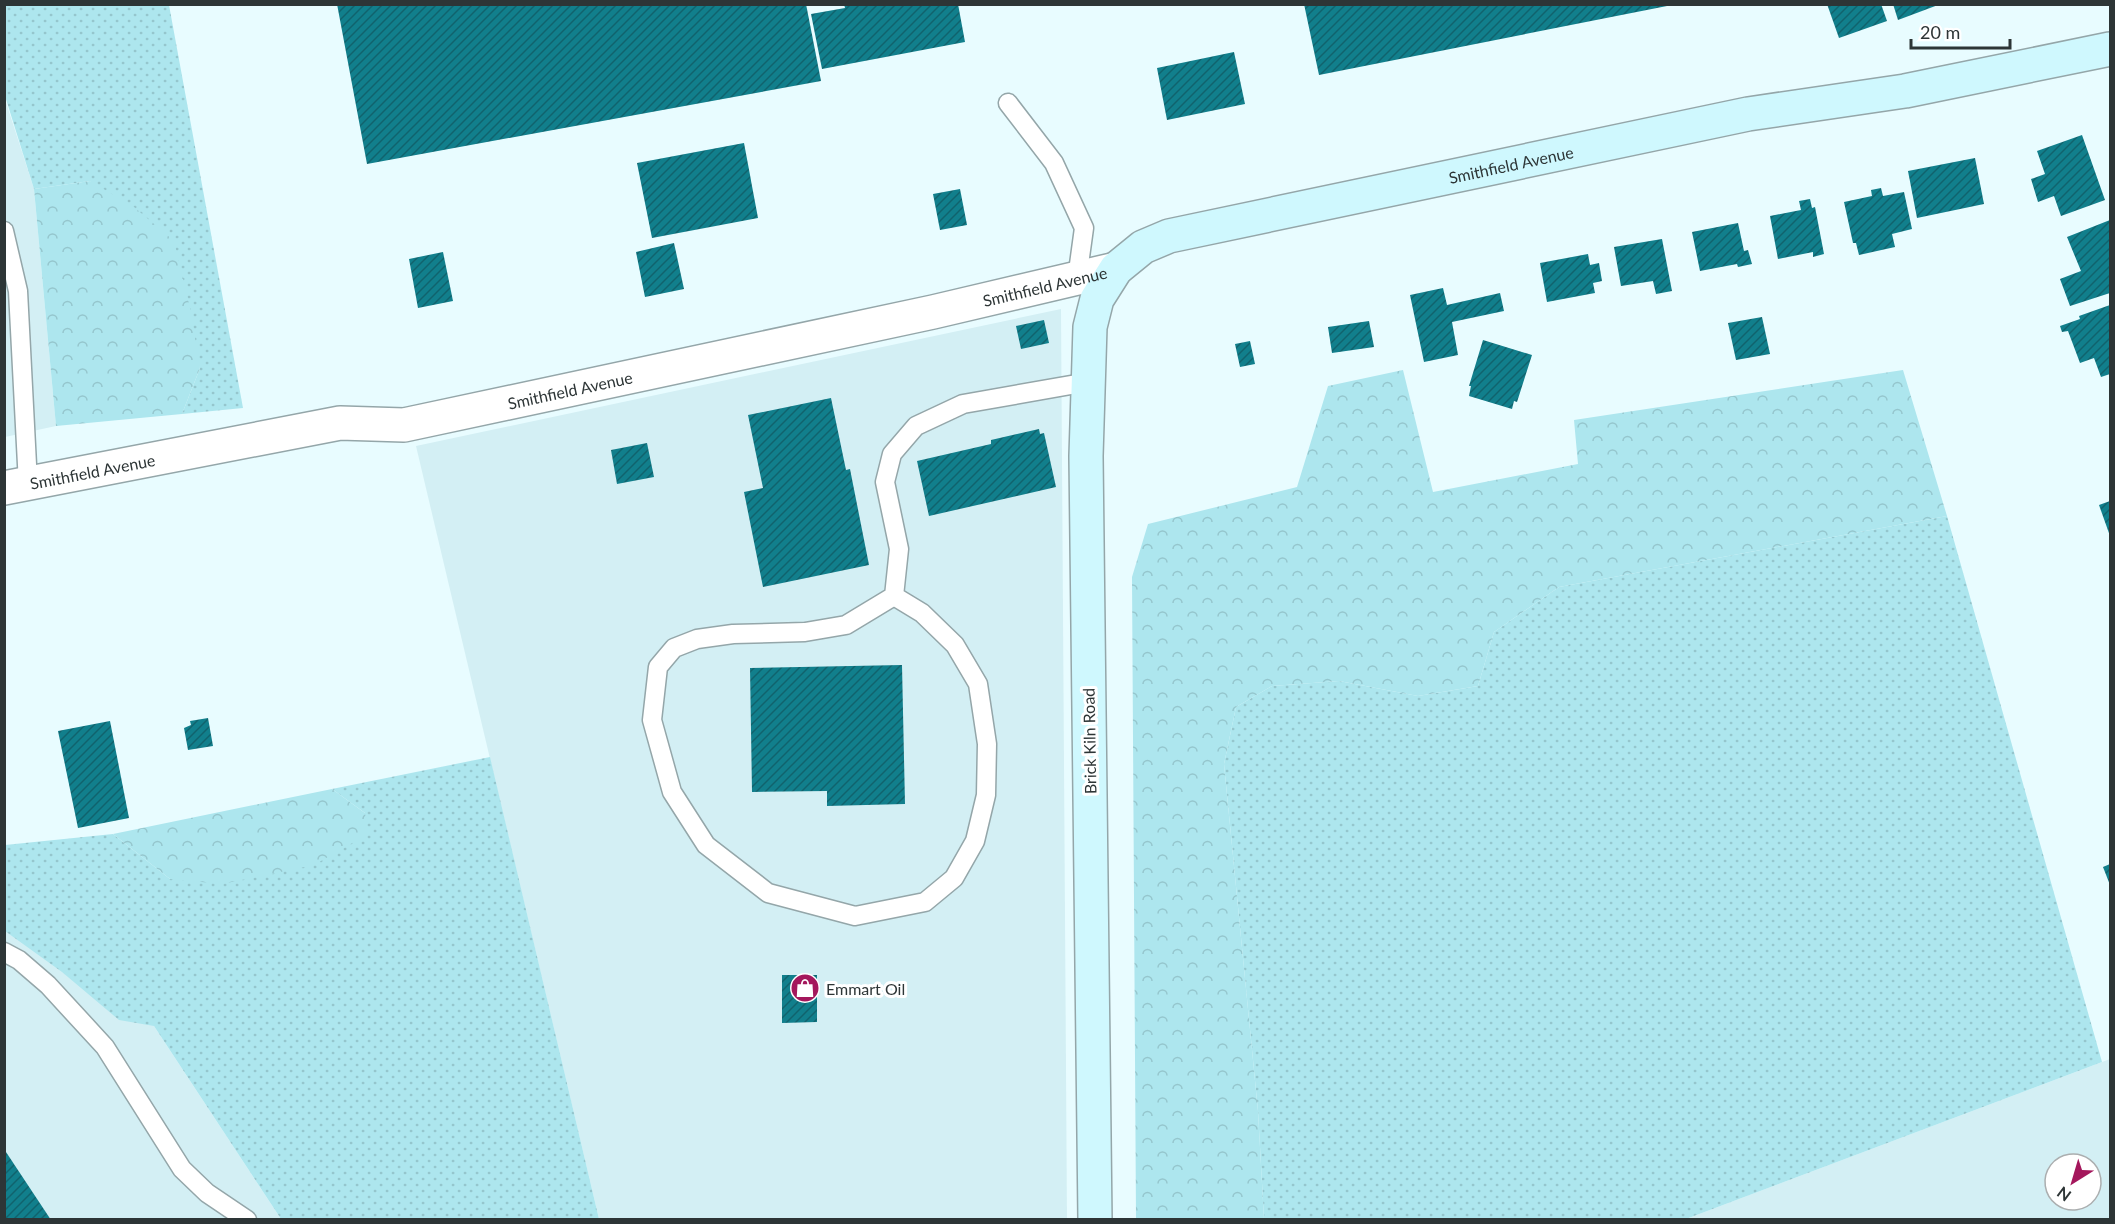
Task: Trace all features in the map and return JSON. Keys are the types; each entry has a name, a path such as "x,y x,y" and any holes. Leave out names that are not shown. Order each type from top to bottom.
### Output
{"street":[{"name":"Smithfield Avenue","path":"16,486 340,423 404,425 1077,279 1116,269 1143,247 1169,236 1748,114 1905,91 2110,49"},
{"name":"Brick Kiln Road","path":"1095,1220 1086,456 1090,327 1097,299 1116,269"}],"lane":[{"path":"1008,104 1054,163 1084,228 1077,279"},
{"path":"4,231 18,291 23,382 16,486"},
{"path":"4,385 23,382"},
{"path":"894,596 899,549 885,482 892,454 916,426 963,404 1088,382"},
{"path":"894,596 922,613 955,645 978,684 987,744 986,795 975,841 954,878 925,902 855,916 768,893 706,844 672,792 652,720 658,667 674,648 697,639 733,634 805,632 846,625 894,596"},
{"path":"4,952 19,960 48,986 105,1047 183,1169 207,1193 247,1220"}],"shaded area":[{"path":"4,96 34,189 56,426 5,437"},
{"name":"Emmart Oil","path":"1061,309 1067,1219 599,1219 416,446"},
{"path":"4,913 154,1026 281,1219 5,1219"},
{"path":"2110,1059 2110,1219 1686,1219"}],"green space":[{"path":"4,5 169,5 243,408 182,414 200,368 90,181 34,189 5,96"},
{"path":"90,181 134,207 174,241 190,308 200,368 182,414 56,426 34,189"},
{"path":"1403,370 1433,492 1578,464 1574,420 1903,370 1947,516 1559,587 1494,632 1478,686 1418,696 1339,681 1272,686 1236,707 1224,764 1258,1111 1264,1219 1136,1219 1132,577 1148,524 1297,487 1328,386"},
{"path":"1947,516 2102,1062 1686,1219 1264,1219 1258,1111 1224,764 1236,707 1272,686 1339,681 1418,696 1478,686 1494,632 1559,587"},
{"path":"490,757 599,1219 281,1219 154,1026 119,1020 62,972 5,931 5,845 113,834 170,879 365,813 332,789"},
{"path":"332,789 365,813 368,834 314,865 222,884 170,879 113,834"}],"building":[{"path":"337,4 806,4 821,81 367,164"},
{"path":"844,4 958,4 965,42 822,69 811,14 845,8"},
{"path":"1304,4 1667,4 1667,6 1319,75"},
{"path":"1827,4 1881,4 1887,21 1839,38"},
{"path":"1893,4 1938,4 1938,5 1898,20"},
{"path":"1234,52 1245,104 1167,120 1157,68"},
{"path":"2082,135 2105,200 2061,216 2054,196 2038,202 2031,179 2045,174 2037,151"},
{"path":"744,143 758,218 652,238 637,163"},
{"path":"1975,158 1984,204 1917,218 1908,171"},
{"path":"1881,188 1883,196 1904,192 1912,229 1892,234 1895,247 1859,255 1856,243 1853,243 1844,202 1872,196 1871,190"},
{"path":"960,189 967,225 940,230 933,194"},
{"path":"1810,199 1812,208 1815,207 1824,254 1813,257 1813,252 1778,259 1770,216 1801,210 1799,201"},
{"path":"2110,220 2110,293 2070,306 2060,279 2081,271 2067,237"},
{"path":"1738,223 1744,251 1748,250 1752,264 1738,267 1737,264 1700,271 1692,232"},
{"path":"1662,239 1672,291 1656,294 1653,281 1621,286 1614,247"},
{"path":"674,243 684,289 645,297 636,252"},
{"path":"443,252 453,301 418,308 409,259"},
{"path":"1588,254 1590,265 1599,263 1602,281 1593,283 1595,293 1547,302 1540,263"},
{"path":"1443,288 1447,305 1500,293 1504,311 1452,322 1458,355 1424,362 1410,295"},
{"path":"2110,305 2110,374 2101,377 2094,358 2080,363 2068,331 2062,332 2060,326 2080,319 2079,316"},
{"path":"1762,317 1770,354 1736,360 1728,323"},
{"path":"1044,320 1049,343 1021,349 1016,326"},
{"path":"1369,321 1374,347 1332,353 1328,327"},
{"path":"1483,340 1532,355 1517,402 1514,401 1512,409 1469,396 1471,386 1469,386"},
{"path":"1250,341 1255,364 1240,367 1235,344"},
{"path":"831,398 846,470 850,469 869,565 763,587 744,492 763,488 748,415"},
{"path":"1039,429 1040,434 1044,433 1056,487 929,516 917,461 991,444 991,440"},
{"path":"647,443 654,477 617,484 611,450"},
{"path":"2110,501 2110,536 2099,505"},
{"path":"902,665 905,804 827,806 827,791 752,792 750,668"},
{"path":"208,718 213,746 188,750 184,728 191,725 190,721"},
{"path":"110,721 129,818 78,828 58,731"},
{"path":"2110,864 2110,885 2103,867"},
{"path":"782,975 817,975 817,1022 782,1023"},
{"path":"4,1149 51,1220 4,1220"}],"place":[{"name":"Emmart Oil","path":"805,988"}]}
